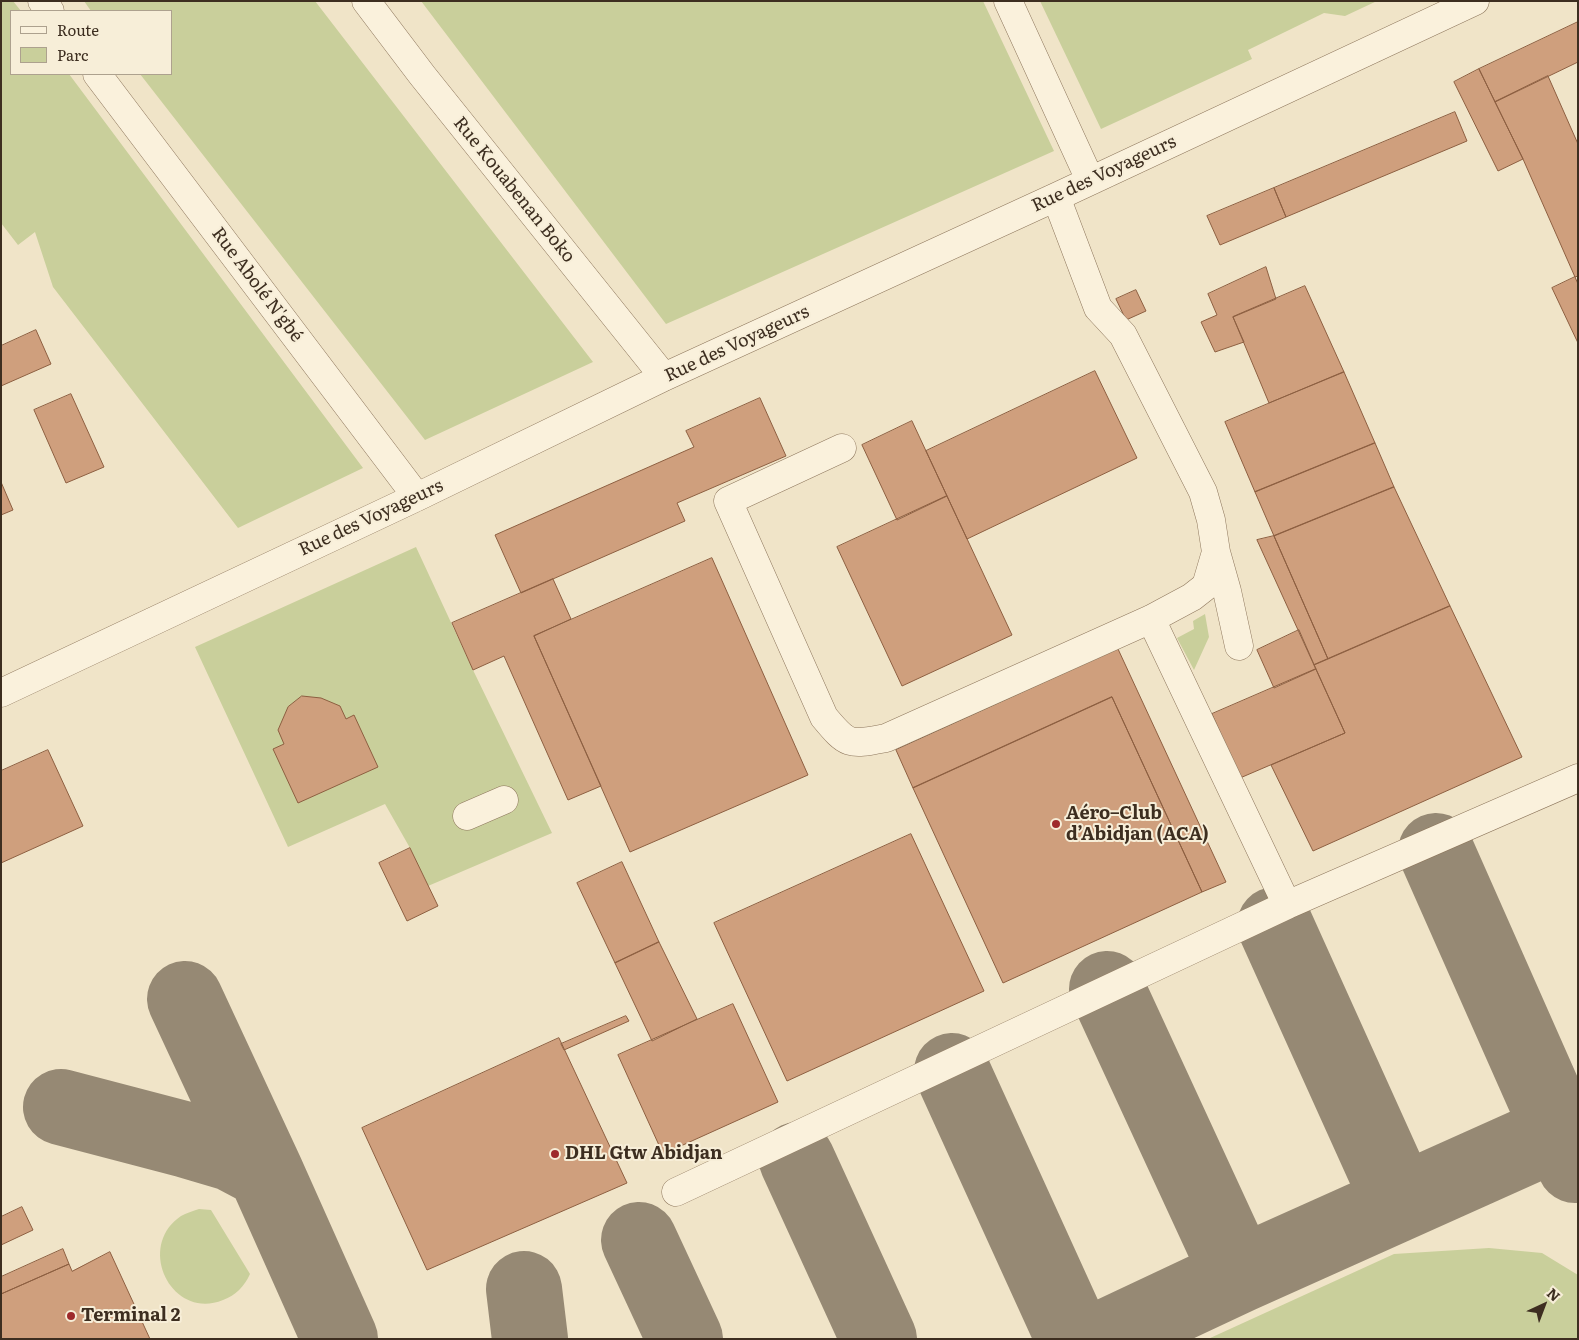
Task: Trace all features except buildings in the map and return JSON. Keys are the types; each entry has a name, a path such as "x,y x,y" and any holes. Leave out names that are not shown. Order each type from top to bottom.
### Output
{"street":[{"name":"Rue Kouabenan Boko","path":"366,1 428,83 664,377"},
{"path":"1008,1 1090,180"},
{"name":"Rue des Voyageurs","path":"1,692 417,497 664,377 1056,198 1090,180 1475,1"},
{"name":"Rue Abolé N'gbé","path":"98,75 417,497"},
{"path":"1056,198 1098,308 1123,335 1203,492 1211,520 1216,552 1227,591 1238,646"},
{"path":"842,448 728,501 824,717 839,736 855,744 886,738 1151,619 1192,597 1206,586 1216,552"},
{"path":"1151,619 1287,905"},
{"path":"676,1192 1287,905 1578,778"},
{"path":"467,816 504,800"}],"green space":[{"path":"1,1 13,1 20,10 10,10 10,75 70,75 363,468 238,528 53,287 35,232 18,245 1,223"},
{"path":"84,1 315,1 593,362 425,440 141,75 172,75 172,10 90,10"},
{"path":"421,1 983,1 1054,151 666,324"},
{"path":"1040,1 1377,1 1345,16 1324,13 1248,50 1252,59 1101,129"},
{"path":"416,547 552,833 428,886 410,848 385,804 288,847 195,647"},
{"path":"1205,614 1209,637 1194,670 1177,638 1194,629 1193,621"},
{"path":"199,1209 211,1210 250,1274 242,1287 232,1296 205,1304 188,1300 175,1291 166,1278 161,1262 161,1245 168,1229 181,1216"},
{"path":"1489,1248 1542,1253 1578,1275 1578,1339 1208,1339 1394,1254"}],"taxiway":[{"path":"1436,851 1575,1165"},
{"path":"1275,925 1400,1202"},
{"path":"1107,989 1239,1275"},
{"path":"185,999 265,1171"},
{"path":"952,1071 1074,1339"},
{"path":"61,1107 231,1153 265,1171 340,1339"},
{"path":"1103,1339 1239,1275 1578,1123"},
{"path":"797,1160 879,1339"},
{"path":"639,1240 685,1339"},
{"path":"524,1289 530,1339"}],"place":[{"name":"Aéro–Club d’Abidjan (ACA)","path":"1056,824"},
{"name":"DHL Gtw Abidjan","path":"555,1154"},
{"name":"Terminal 2","path":"71,1316"}]}
